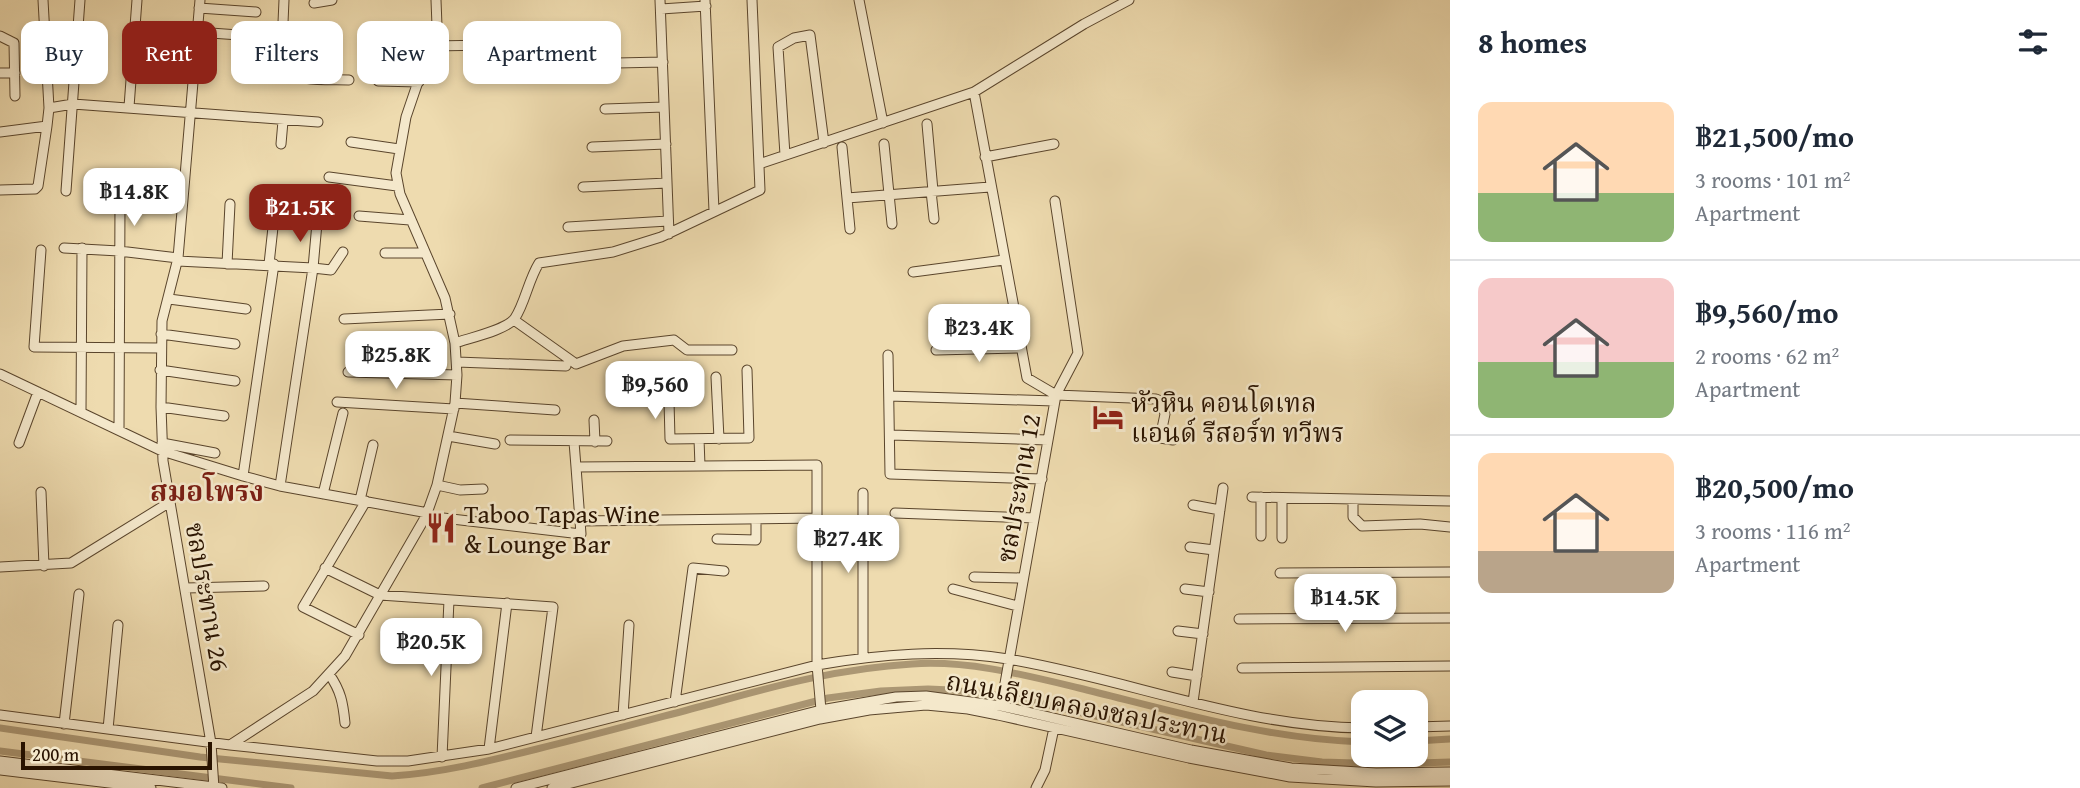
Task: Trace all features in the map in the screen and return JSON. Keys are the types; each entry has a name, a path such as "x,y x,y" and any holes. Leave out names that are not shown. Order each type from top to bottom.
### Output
{"street":[{"path":"0,190 35,189 38,186 49,108 43,0"},
{"path":"66,191 80,0"},
{"path":"129,107 137,0"},
{"path":"282,21 284,0"},
{"path":"314,3 332,0"},
{"path":"436,0 437,21"},
{"path":"455,344 514,320 531,276 539,263 613,252 669,234 760,190 752,0"},
{"path":"859,0 883,123"},
{"path":"759,164 974,92 1084,24 1129,0"},
{"path":"669,234 661,4 705,3 714,211"},
{"path":"199,4 257,12"},
{"path":"785,155 778,47 804,35 810,36 824,143"},
{"path":"0,36 14,43 15,96"},
{"path":"621,63 663,62"},
{"path":"0,73 15,72"},
{"path":"343,79 349,79"},
{"name":"ชลประทาน 26","path":"193,84 178,259 162,321 162,447 216,788"},
{"path":"230,745 313,691 329,674 359,635 427,515 437,485 454,406 457,374 455,344 450,314 397,186 396,162 406,117 418,84"},
{"name":"ชลประทาน 12","path":"974,92 1027,378 1055,398 1001,706"},
{"path":"49,108 73,104 318,122"},
{"path":"604,109 664,107"},
{"path":"281,144 283,121"},
{"path":"927,124 933,219"},
{"path":"0,132 47,126"},
{"path":"351,142 399,149"},
{"path":"592,147 666,144"},
{"path":"884,144 891,223"},
{"path":"985,156 1054,144"},
{"path":"842,147 850,229"},
{"path":"329,177 397,186"},
{"path":"583,187 667,183"},
{"path":"847,198 990,187"},
{"path":"1055,201 1078,353 1055,398"},
{"path":"119,429 120,204"},
{"path":"227,264 230,204"},
{"path":"359,216 410,220"},
{"path":"243,476 272,264 274,218"},
{"path":"568,226 668,221"},
{"path":"280,486 313,268 317,223"},
{"path":"64,247 118,250 227,264 272,264 331,270 343,252"},
{"path":"81,412 82,248"},
{"path":"41,250 34,347 160,348"},
{"path":"385,253 425,253"},
{"path":"913,272 1004,260"},
{"path":"169,299 246,309"},
{"path":"344,319 450,314"},
{"path":"514,320 576,364 623,345 674,340 687,350 732,350"},
{"path":"161,334 234,344"},
{"path":"936,350 1021,348"},
{"path":"888,355 890,474 1042,479"},
{"path":"457,362 566,366"},
{"path":"160,370 235,381"},
{"path":"669,401 670,439 749,438 747,370"},
{"path":"348,372 457,374"},
{"path":"0,374 119,429 243,476 280,486 427,515 581,534 575,442"},
{"path":"716,377 719,439"},
{"path":"19,443 38,392"},
{"path":"889,396 1156,399 1161,401 1165,410 1160,438 1173,440"},
{"path":"337,402 555,410"},
{"path":"161,407 224,416"},
{"path":"323,494 343,413"},
{"path":"594,420 595,442"},
{"path":"891,435 1048,440"},
{"path":"448,436 495,444"},
{"path":"699,439 700,466"},
{"path":"510,440 607,441"},
{"path":"359,635 303,607 363,501 373,444"},
{"path":"162,447 215,453"},
{"path":"576,467 817,466 817,665 821,710"},
{"path":"437,485 460,490 483,489"},
{"path":"1193,702 1223,488"},
{"path":"41,492 44,566"},
{"path":"863,493 863,657"},
{"path":"1261,536 1257,497 1450,501"},
{"path":"1282,498 1282,538"},
{"path":"1353,499 1353,517 1362,526 1420,524 1450,527"},
{"path":"0,567 71,563 170,502"},
{"path":"1193,505 1220,510"},
{"path":"895,513 1034,518"},
{"path":"580,521 817,517"},
{"path":"717,540 756,540 756,519"},
{"path":"1190,547 1214,551"},
{"path":"325,568 380,596 553,607 536,737"},
{"path":"675,702 692,568 724,571"},
{"path":"1280,573 1450,572"},
{"path":"974,577 1023,578"},
{"path":"186,588 264,586"},
{"path":"953,589 1017,606"},
{"path":"1185,589 1209,592"},
{"path":"64,724 79,594"},
{"path":"442,757 449,600"},
{"path":"489,749 507,603"},
{"path":"1239,619 1450,618"},
{"path":"108,729 118,625"},
{"path":"623,715 629,625"},
{"path":"1178,631 1203,634"},
{"path":"0,715 211,743 377,761 442,757 489,749 817,665 863,657 924,652 1009,659 1300,724 1351,727"},
{"path":"1242,668 1450,666"},
{"path":"1172,672 1197,676"},
{"path":"329,674 340,689 345,723"},
{"name":"ถนนเลียบคลองชลประทาน","path":"516,788 821,710 896,697 926,696 1001,706 1191,750 1279,766 1376,773 1450,772"},
{"name":"ถนนเลียบคลองชลประทาน","path":"552,788 821,719 897,706 926,705 968,709 1215,764 1290,777 1376,782 1450,781"},
{"path":"1428,727 1450,726"},
{"path":"1037,788 1045,770 1054,728"},
{"path":"0,761 216,788"},
{"path":"0,770 71,783 151,788"}],"waterway":[{"path":"0,728 200,757 392,776 501,758 810,678 861,669 933,663 975,666 1017,674 1255,730 1351,741"},
{"path":"482,788 828,698 881,691 928,689 1012,697 1266,755 1322,762 1450,762"},
{"path":"1428,740 1450,739"},
{"path":"0,751 291,788"}],"place":[{"name":"หัวหิน คอนโดเทล แอนด์ รีสอร์ท ทวีพร","path":"1108,417"},
{"name":"Taboo Tapas Wine & Lounge Bar","path":"441,528"}],"district":[{"name":"สมอโพรง","path":"207,490"}]}
